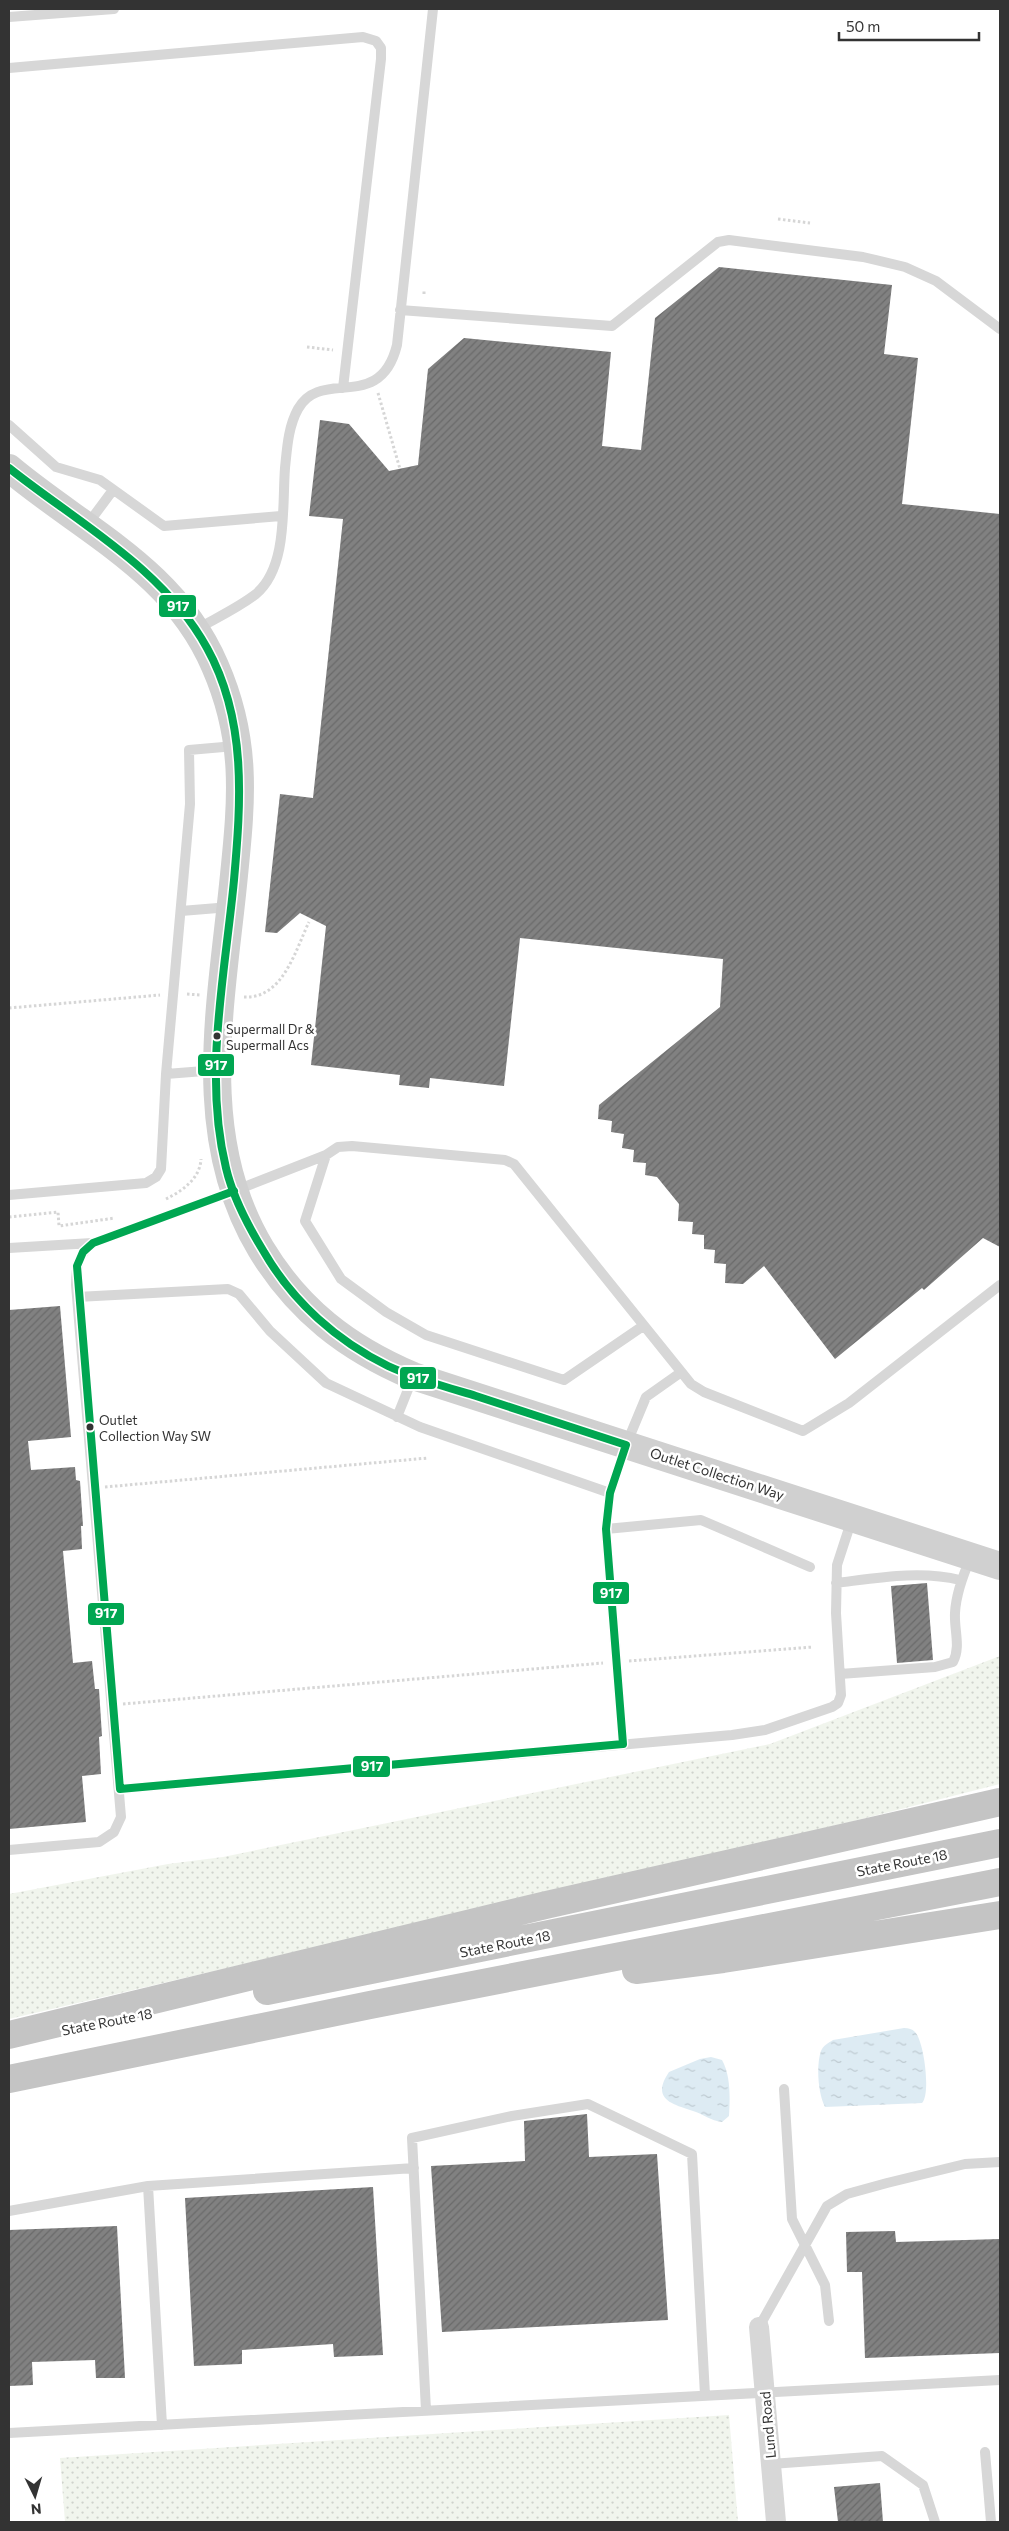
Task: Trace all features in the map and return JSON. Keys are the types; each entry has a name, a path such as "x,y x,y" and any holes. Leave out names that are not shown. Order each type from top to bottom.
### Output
{"highway":[{"path":"9,2035 546,1905 1000,1802"},
{"name":"State Route 18","path":"9,2041 340,1977 1000,1843"},
{"path":"9,2079 370,2005 1000,1882"},
{"path":"370,2005 723,1959 1000,1915"}],"street":[{"name":"Outlet Collection Way","path":"9,468 154,578 183,611 216,667 234,719 239,746 241,788 218,1042 218,1105 223,1152 234,1191 252,1233 291,1292 349,1343 378,1361 413,1376 852,1518 966,1568 1000,1566"},
{"name":"Lund Road","path":"759,2327 776,2522"}],"lane":[{"path":"9,18 114,9"},
{"path":"195,630 256,594 276,566 289,435 301,404 312,395 343,388 361,387 370,383 384,372 394,357 433,9"},
{"path":"9,68 363,37 376,41 381,48 382,57 343,388"},
{"path":"400,310 612,326 718,242 726,240 877,260 913,270 936,281 1000,329"},
{"path":"9,425 56,468 100,480 164,526 282,516"},
{"path":"86,526 113,490"},
{"path":"9,1195 137,1184 152,1181 159,1174 163,1166 166,1074 190,804 189,750 239,746"},
{"path":"181,911 231,907"},
{"path":"166,1074 218,1070"},
{"path":"9,1248 93,1243 234,1191 326,1155 338,1148 352,1146 509,1161 690,1384 704,1392 803,1431 849,1403 1000,1285"},
{"path":"326,1155 306,1221 341,1280 386,1312 426,1335 564,1380 643,1326"},
{"path":"9,1850 93,1843 107,1838 119,1825 122,1807 77,1297 76,1271 78,1260 84,1250 93,1243"},
{"path":"77,1297 228,1289 239,1294 270,1331 326,1383 397,1417 610,1493"},
{"path":"623,1744 606,1529 610,1493 626,1444 646,1397 680,1373"},
{"path":"397,1417 413,1376"},
{"path":"120,1789 765,1730 832,1707 838,1703 841,1695 836,1583 837,1565 852,1518"},
{"path":"606,1529 701,1520 810,1567"},
{"path":"836,1583 901,1576 944,1576 966,1568"},
{"path":"840,1674 935,1667 953,1662 957,1654 955,1612 966,1568"},
{"path":"784,2089 792,2219 825,2285 829,2321"},
{"path":"426,2410 412,2138 512,2116 588,2104 692,2154 705,2395"},
{"path":"759,2327 827,2206 847,2194 965,2164 1000,2162"},
{"path":"9,2211 148,2186 414,2168"},
{"path":"148,2186 162,2425"},
{"path":"9,2433 764,2391 1000,2380"},
{"path":"985,2452 991,2522"},
{"path":"771,2464 882,2456 923,2484 935,2522"}],"path":[{"path":"778,219 810,223"},
{"path":"424,289 424,294"},
{"path":"307,347 338,350"},
{"path":"370,383 376,389 400,469"},
{"path":"163,1201 189,1184 200,1168 201,1155 223,1152"},
{"path":"9,1217 58,1212 59,1226 121,1216"},
{"path":"94,1488 428,1458"},
{"path":"113,1705 813,1647"}],"shaded area":[{"path":"1000,1656 1000,1784 842,1824 9,2019 9,1894 168,1864 223,1857 770,1744"},
{"path":"729,2415 738,2522 65,2522 60,2458"}],"water":[{"path":"904,2028 915,2032 924,2056 926,2089 925,2098 922,2103 825,2107 819,2087 818,2071 819,2057 824,2046 833,2040"},
{"path":"711,2057 722,2060 727,2073 730,2095 729,2116 722,2122 677,2106 666,2099 663,2094 662,2088 669,2072 700,2059"}],"building":[{"path":"719,267 892,285 884,354 918,358 902,504 1000,514 1000,1247 983,1238 924,1290 922,1288 835,1359 764,1266 743,1284 725,1283 726,1264 714,1263 715,1250 704,1249 704,1235 692,1234 693,1222 678,1221 679,1204 657,1177 645,1175 646,1163 633,1162 634,1150 622,1148 624,1134 611,1132 612,1121 598,1119 599,1105 720,1007 723,959 520,938 504,1086 430,1078 429,1088 399,1085 400,1075 311,1065 326,926 300,913 277,933 265,932 280,794 313,798 343,519 309,516 320,420 349,424 389,471 418,465 428,369 464,338 611,352 602,446 641,450 655,318"},
{"path":"60,1306 71,1437 28,1441 31,1470 75,1467 76,1480 80,1481 83,1526 81,1526 82,1549 63,1551 73,1663 92,1661 95,1689 99,1689 102,1736 99,1737 101,1774 82,1776 86,1822 9,1829 9,1310"},
{"path":"927,1583 933,1660 897,1663 891,1586"},
{"path":"587,2114 589,2157 657,2154 668,2320 442,2332 431,2166 525,2161 524,2121"},
{"path":"373,2187 383,2355 334,2357 333,2344 242,2350 242,2364 194,2366 185,2198"},
{"path":"117,2226 125,2378 96,2378 95,2360 32,2362 33,2385 9,2386 9,2230"},
{"path":"895,2231 896,2242 1000,2239 1000,2353 865,2358 862,2272 847,2272 846,2232"},
{"path":"880,2483 883,2522 838,2522 834,2487"}],"transit line":[{"name":"917","path":"9,468 143,570 189,620 207,648 220,675 235,732 239,791 234,880 218,1024 216,1097 219,1133 229,1179 242,1212 264,1252 288,1287 318,1318 351,1345 369,1356 409,1375 626,1445"},
{"name":"917","path":"120,1789 77,1266 83,1252 93,1243 234,1191"},
{"name":"917","path":"623,1744 606,1529 610,1493 626,1445"},
{"name":"917","path":"120,1789 623,1744"}],"place":[{"name":"Supermall Dr & Supermall Acs","path":"217,1036"},
{"name":"Outlet Collection Way SW","path":"90,1427"}]}
